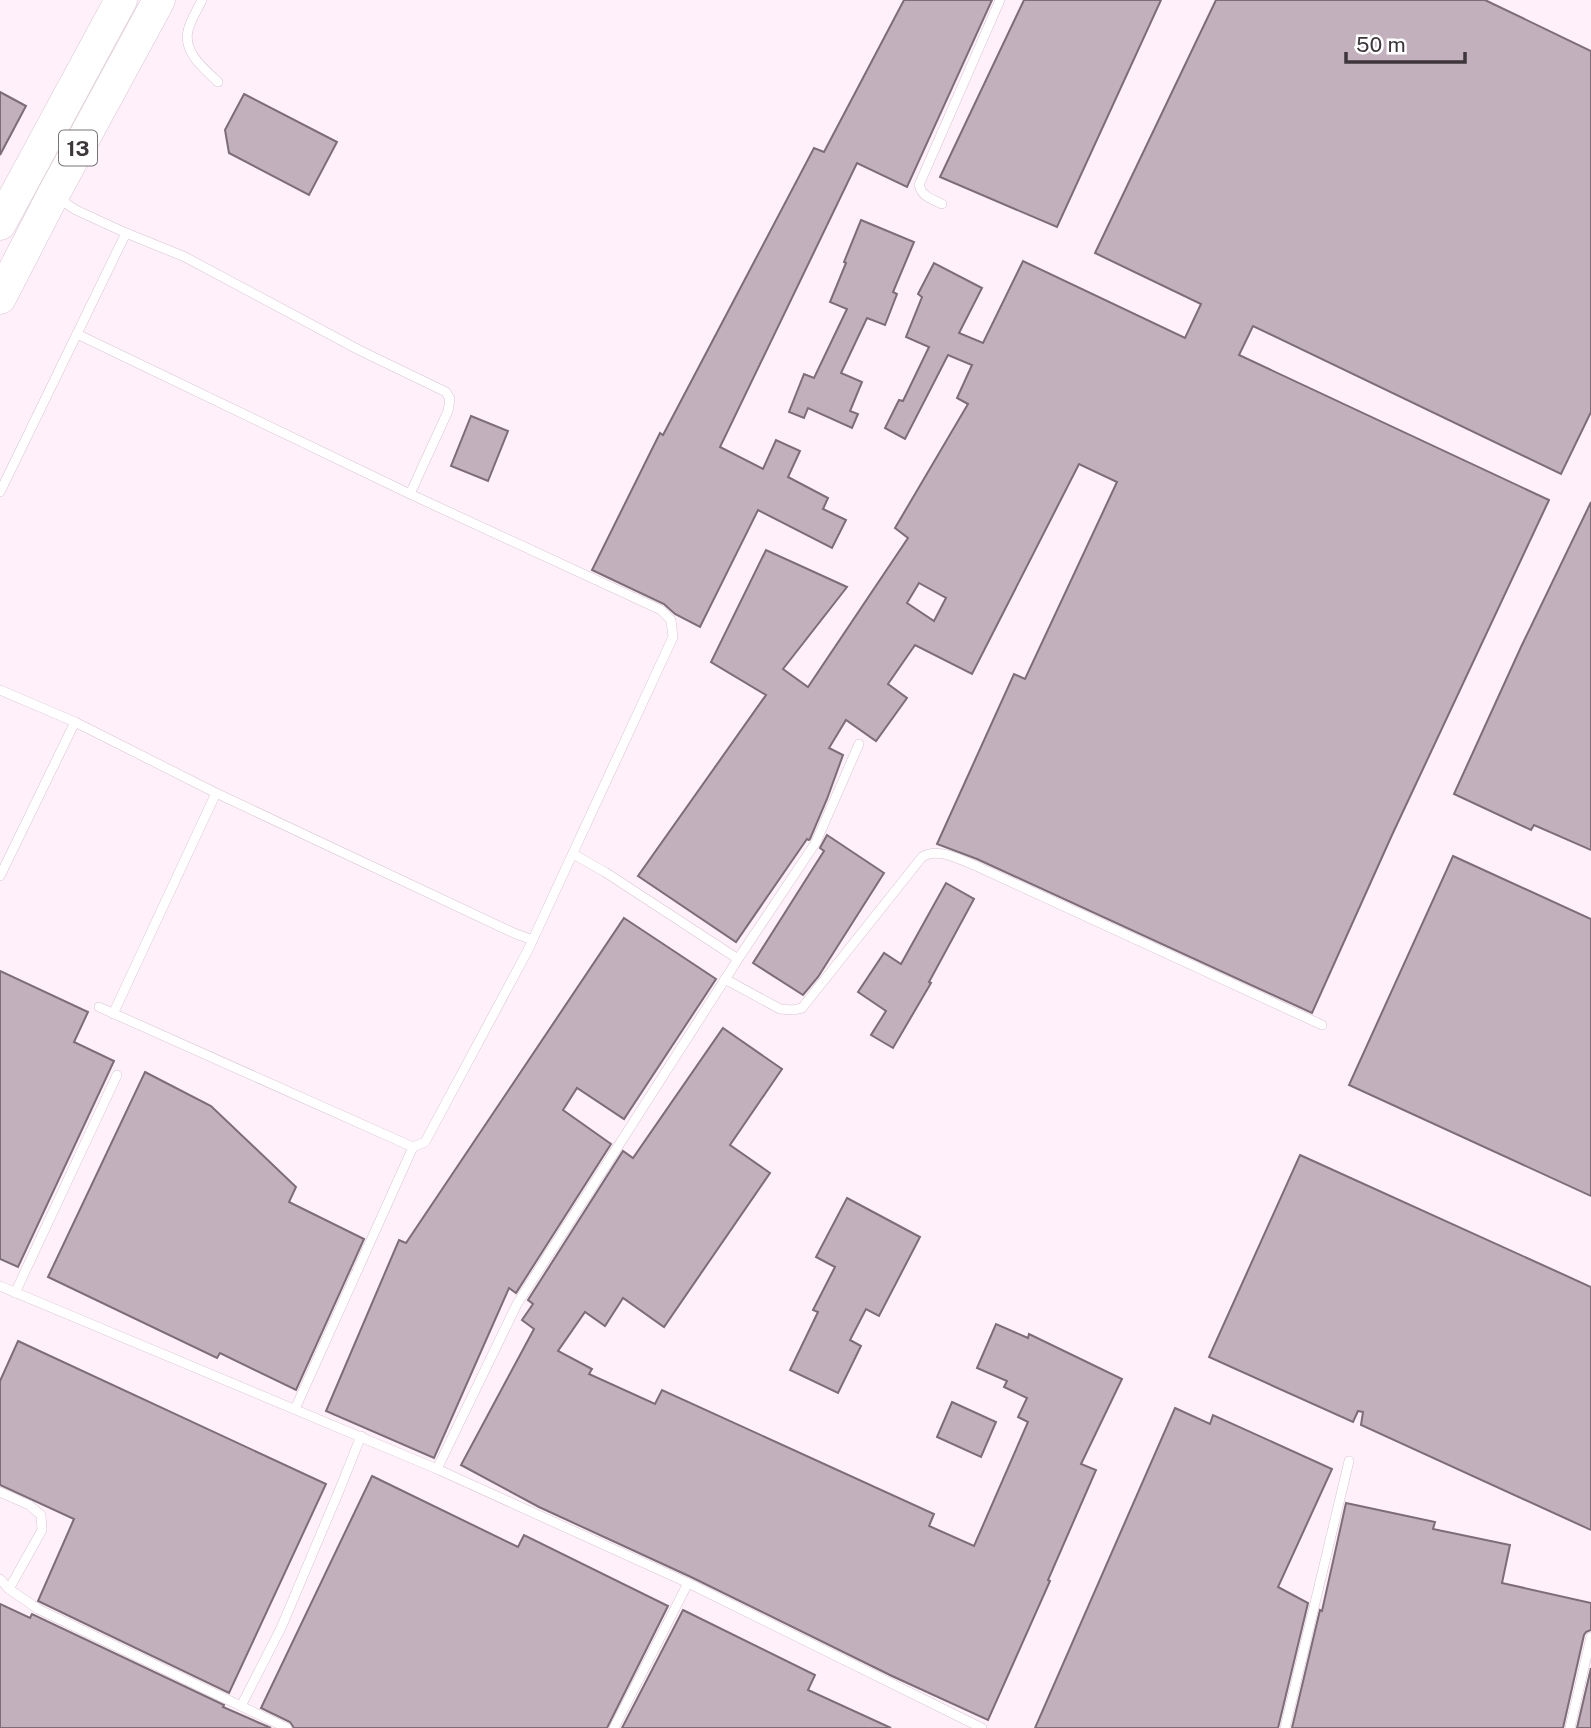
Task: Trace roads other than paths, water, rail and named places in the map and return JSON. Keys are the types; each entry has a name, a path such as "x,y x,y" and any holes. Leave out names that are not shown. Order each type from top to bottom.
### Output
{"highway":[{"name":"13","path":"0,224 14,187 121,0"},
{"name":"13","path":"0,298 159,0"}],"lane":[{"path":"202,0 188,31 188,42 195,59 218,82"},
{"path":"942,204 926,197 919,185 1000,0"},
{"path":"53,195 76,210 185,257 361,351 446,391 450,399 448,411 410,494"},
{"path":"0,492 126,233"},
{"path":"77,334 410,494 661,610 671,620 673,637 533,940 431,1133 425,1142 414,1147 295,1409"},
{"path":"0,690 75,722 216,793 533,940"},
{"path":"0,876 75,722"},
{"path":"437,1469 517,1304 816,842 859,744"},
{"path":"113,1014 216,793"},
{"path":"725,979 780,1009 802,1008 922,857 930,852 974,865 1322,1025"},
{"path":"573,854 738,959"},
{"path":"99,1007 414,1147"},
{"path":"15,1293 117,1075"},
{"path":"0,1286 437,1469 688,1583 982,1728"},
{"path":"241,1706 281,1628 361,1436"},
{"path":"1285,1728 1349,1461"},
{"path":"0,1492 29,1505 41,1515 42,1530 9,1589"},
{"path":"0,1579 9,1589 38,1609 287,1728"},
{"path":"614,1728 688,1583"},
{"path":"1570,1728 1591,1637"}]}
